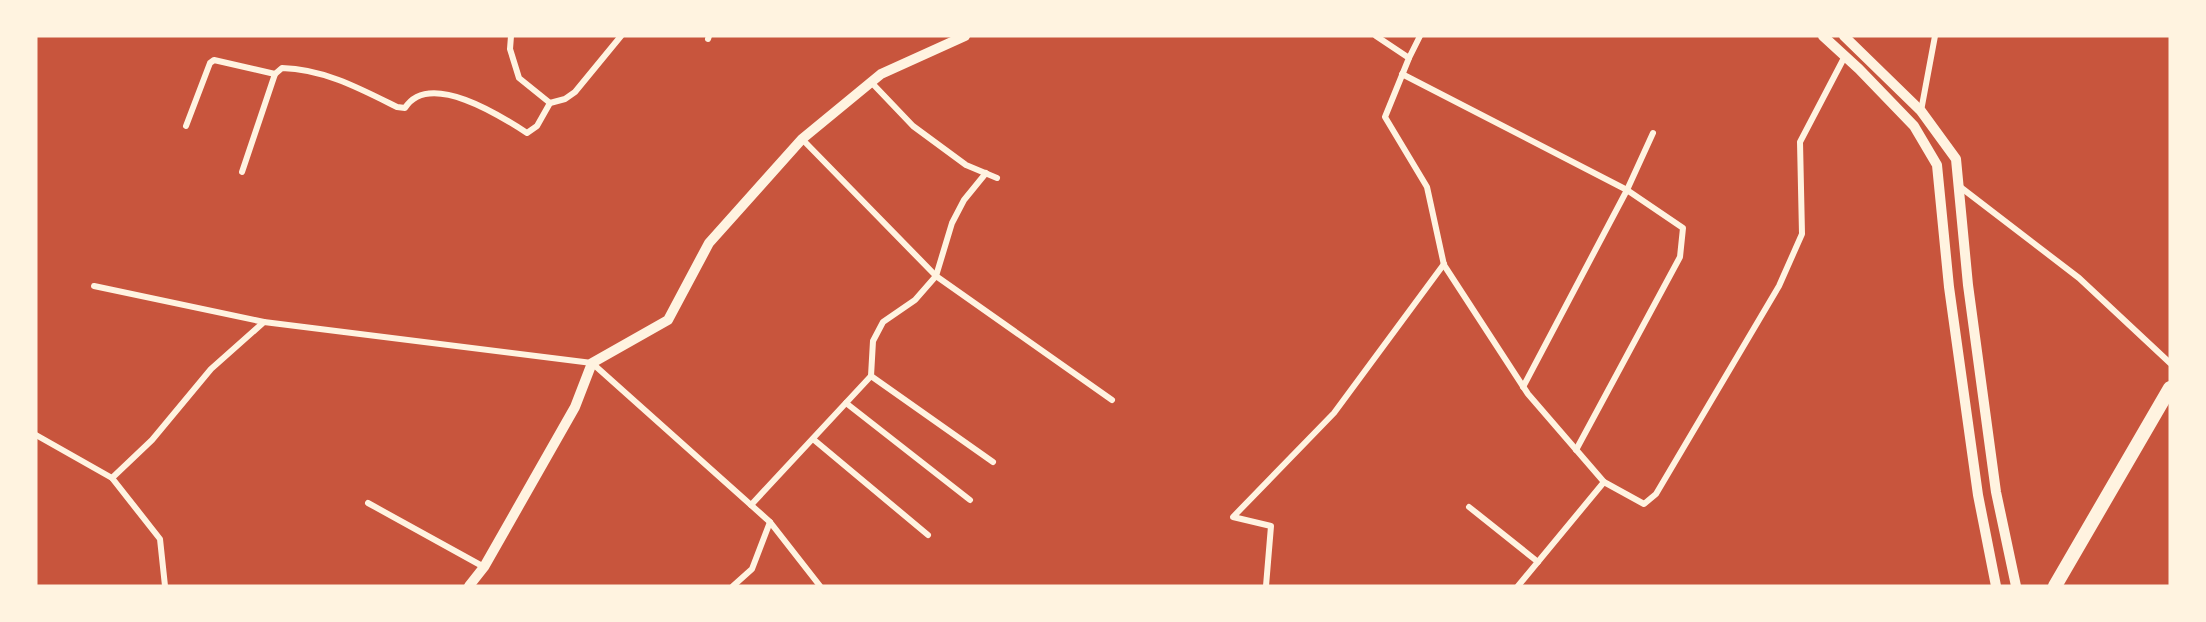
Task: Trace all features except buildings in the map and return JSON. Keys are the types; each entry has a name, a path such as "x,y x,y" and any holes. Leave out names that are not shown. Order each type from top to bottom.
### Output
{"main road":[{"path":"2055,586 2170,388"}],"street":[{"path":"511,36 510,49 519,78 550,103"},
{"path":"242,172 275,74 282,68 316,73 346,82 397,107 405,108 411,99 422,95 457,96 502,117 527,133 537,126 550,103 564,99 575,92 621,36"},
{"path":"469,586 484,567 575,406 592,363 668,320 709,243 802,139 880,74 965,36"},
{"path":"1376,36 1408,58"},
{"path":"1420,36 1408,58 1385,117 1427,187 1444,264 1523,387 1604,483 1644,504 1656,494 1779,286 1802,234 1800,142 1845,56"},
{"path":"1823,36 1914,126 1937,165 1950,287 1976,483 1996,586"},
{"path":"1844,36 1922,111 1956,159 1968,285 1996,492 2016,586"},
{"path":"1922,111 1935,36"},
{"path":"186,126 210,63 214,60 275,74"},
{"path":"1402,74 1627,190 1683,228 1680,257 1576,450"},
{"path":"871,82 913,126 966,165 997,178"},
{"path":"1523,387 1627,190 1653,134"},
{"path":"802,139 936,276 1112,399"},
{"path":"751,505 871,376 873,340 883,322 915,300 936,276 952,224 964,200 986,173"},
{"path":"1958,185 2079,278 2170,363"},
{"path":"1266,586 1271,526 1233,517 1334,413 1444,264"},
{"path":"94,286 264,322 592,363 770,522 820,586"},
{"path":"112,478 152,440 211,369 264,322"},
{"path":"871,376 993,462"},
{"path":"846,403 970,500"},
{"path":"36,435 112,478 160,539 165,586"},
{"path":"813,439 928,535"},
{"path":"1518,586 1604,483"},
{"path":"368,503 484,567"},
{"path":"1469,507 1538,562"},
{"path":"733,586 752,569 770,522"}]}
